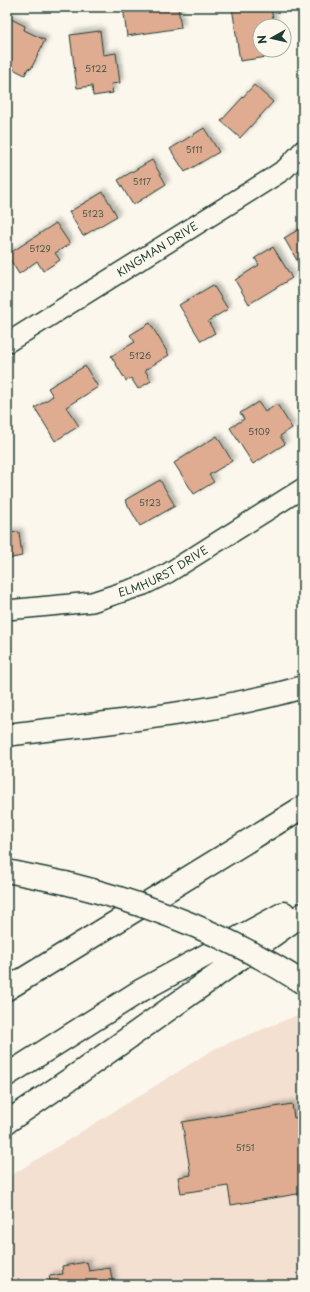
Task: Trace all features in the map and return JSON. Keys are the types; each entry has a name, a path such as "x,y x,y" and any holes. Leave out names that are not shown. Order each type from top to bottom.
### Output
{"highway":[{"path":"7,735 178,713 232,703 303,686"},
{"path":"7,990 303,807"},
{"path":"7,871 65,883 144,905 200,927 257,954 303,983"},
{"path":"7,1075 140,991 303,903"},
{"path":"7,1122 79,1073 303,914"}],"street":[{"name":"KINGMAN DRIVE","path":"7,343 273,177 295,160 303,150"},
{"name":"ELMHURST DRIVE","path":"7,610 92,602 144,585 168,573 303,488"}],"shaded area":[{"path":"303,1013 303,1285 7,1285 7,1178 216,1048"}],"building":[{"path":"123,7 178,7 181,28 127,36"},
{"path":"232,7 271,7 273,18 252,18 252,58 260,58 240,61"},
{"path":"7,17 25,26 24,30 45,40 31,69 28,68 25,75 7,66"},
{"path":"100,31 103,55 116,53 120,83 111,84 113,93 93,96 92,86 77,88 70,35"},
{"path":"254,85 273,102 240,138 221,121"},
{"path":"204,128 219,152 185,172 170,149"},
{"path":"152,160 166,184 133,205 118,180"},
{"path":"103,192 117,216 83,236 69,212"},
{"path":"56,223 70,244 55,253 60,260 43,271 37,261 19,274 7,255"},
{"path":"303,227 303,269 302,269 284,238"},
{"path":"273,247 292,278 249,304 235,280 259,265 255,258"},
{"path":"213,285 228,309 208,321 215,333 201,341 179,305"},
{"path":"150,323 169,355 145,370 151,381 138,389 131,378 126,381 111,356 135,342 130,335"},
{"path":"85,366 98,387 66,407 79,426 55,441 35,408 53,396 48,388"},
{"path":"258,402 265,412 277,404 292,428 280,436 285,444 253,464 230,428 244,419 240,413"},
{"path":"217,436 232,461 209,475 214,482 194,494 174,463"},
{"path":"160,480 175,506 140,526 125,500"},
{"path":"19,532 22,556 7,559 7,533"},
{"path":"292,1104 294,1118 303,1116 303,1193 231,1205 228,1186 181,1193 178,1177 191,1175 182,1122"},
{"path":"87,1262 89,1271 110,1268 113,1285 51,1285 49,1276 63,1274 62,1266"}]}
